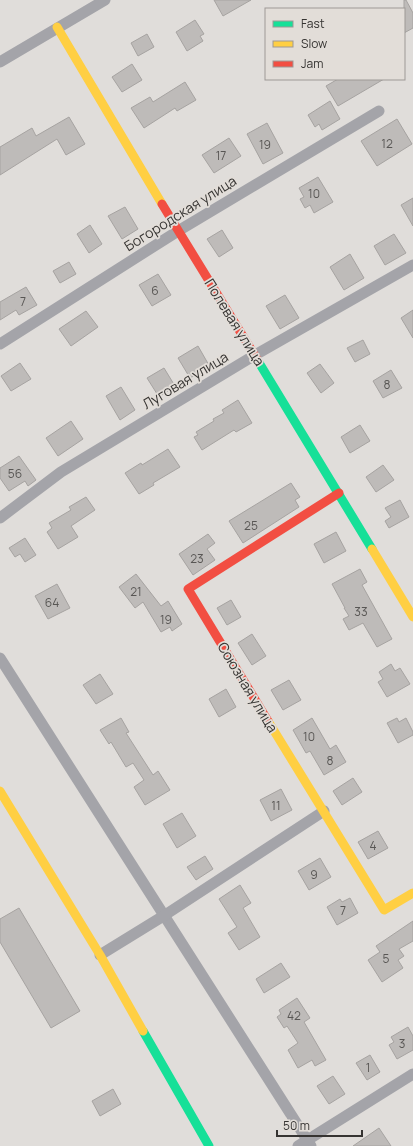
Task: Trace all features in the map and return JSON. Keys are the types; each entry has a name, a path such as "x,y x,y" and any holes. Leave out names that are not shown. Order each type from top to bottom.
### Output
{"street":[{"path":"0,62 105,0"},
{"name":"Полевая улица","path":"57,27 178,231 255,355 413,617"},
{"name":"Богородская улица","path":"0,344 178,231 379,111"},
{"name":"Луговая улица","path":"0,518 61,472 255,355 413,265"},
{"name":"Союзная улица","path":"339,493 188,589 384,910 413,893"},
{"path":"0,658 165,915 305,1144 413,1074"},
{"path":"0,791 100,955 209,1146"},
{"path":"100,955 165,915 324,811"}],"building":[{"path":"214,0 251,0 223,16"},
{"path":"404,0 406,0 413,13 413,28 405,32 405,8"},
{"path":"195,20 204,34 200,36 203,41 187,51 176,32"},
{"path":"147,34 154,47 138,56 131,43"},
{"path":"132,64 142,80 122,92 112,77"},
{"path":"336,80 382,80 338,106 326,86"},
{"path":"185,82 196,100 177,111 175,108 144,128 131,108 150,97 153,102"},
{"path":"330,101 340,119 322,130 319,124 315,127 308,115"},
{"path":"69,117 85,144 66,155 57,139 0,175 0,147 32,128 36,136"},
{"path":"397,119 412,144 377,166 361,141"},
{"path":"267,123 283,153 263,164 247,134"},
{"path":"229,138 241,156 214,173 202,155"},
{"path":"318,177 333,202 314,213 310,205 305,208 300,199 304,197 299,188"},
{"path":"413,198 413,226 401,205"},
{"path":"125,207 138,229 122,239 108,216"},
{"path":"90,225 102,244 89,253 77,234"},
{"path":"222,230 233,248 219,257 207,239"},
{"path":"394,234 406,253 385,265 374,246"},
{"path":"350,254 364,278 344,290 330,267"},
{"path":"69,262 76,274 60,283 53,271"},
{"path":"158,274 171,295 152,306 139,285"},
{"path":"26,287 37,305 19,315 16,310 0,320 0,302"},
{"path":"285,295 299,318 280,329 266,306"},
{"path":"413,310 413,338 401,318"},
{"path":"86,311 98,327 71,346 59,329"},
{"path":"363,340 370,354 355,362 347,348"},
{"path":"198,346 210,367 190,378 178,358"},
{"path":"20,363 31,379 11,391 1,376"},
{"path":"320,364 334,383 321,393 307,373"},
{"path":"164,368 175,386 159,397 147,378"},
{"path":"391,370 402,388 383,398 373,381"},
{"path":"121,387 135,410 120,420 106,396"},
{"path":"238,400 252,423 236,432 234,430 202,450 194,437 198,435 196,432 214,421 213,419 224,413 222,410"},
{"path":"71,421 83,439 58,456 46,438"},
{"path":"360,425 370,441 350,453 341,437"},
{"path":"168,449 180,467 153,483 154,485 139,494 125,473 141,463 142,465"},
{"path":"19,456 36,480 28,486 25,481 9,491 0,478 0,468"},
{"path":"383,465 394,480 376,492 366,477"},
{"path":"291,483 300,497 295,500 299,507 243,543 229,521"},
{"path":"86,497 95,510 71,526 78,537 58,549 47,532 52,528 49,523 71,510 69,507"},
{"path":"400,500 409,517 389,528 385,521 391,517 385,508"},
{"path":"336,532 346,551 324,563 314,544"},
{"path":"208,534 215,543 207,549 215,560 193,575 179,554"},
{"path":"25,538 36,555 25,562 20,554 15,557 9,548"},
{"path":"360,569 367,582 362,585 392,639 377,647 363,623 349,630 343,619 349,616 332,584"},
{"path":"136,574 161,606 168,601 182,624 172,631 170,627 161,632 143,602 135,608 119,587"},
{"path":"57,584 70,608 48,619 35,596"},
{"path":"231,600 241,617 227,625 217,608"},
{"path":"252,634 266,656 252,665 238,643"},
{"path":"391,664 395,671 400,668 410,684 387,697 378,682 383,679 379,672"},
{"path":"100,674 113,694 96,704 83,685"},
{"path":"289,680 301,700 283,710 271,690"},
{"path":"226,689 236,707 219,717 209,699"},
{"path":"121,718 129,732 126,733 153,775 158,771 170,790 145,805 134,787 144,780 133,763 126,767 111,742 109,744 100,730"},
{"path":"312,718 330,749 336,745 346,762 324,775 310,751 306,753 293,730"},
{"path":"397,718 399,722 406,718 413,732 413,735 398,743 387,723"},
{"path":"353,778 362,792 342,805 333,791"},
{"path":"281,789 292,810 271,821 260,800"},
{"path":"182,813 196,836 177,848 163,824"},
{"path":"378,831 388,848 368,859 358,842"},
{"path":"205,856 213,869 196,880 187,867"},
{"path":"320,858 331,877 309,890 298,871"},
{"path":"240,885 251,903 243,908 260,937 239,950 228,933 237,927 219,899"},
{"path":"350,898 358,913 337,925 327,907 340,899 342,902"},
{"path":"19,908 80,1011 51,1028 0,942 0,919"},
{"path":"413,921 413,941 399,949 404,956 398,960 403,968 382,982 368,960 380,952 376,946"},
{"path":"281,963 290,977 264,993 256,979"},
{"path":"297,998 310,1018 304,1022 326,1060 315,1066 312,1060 298,1068 288,1050 298,1043 287,1026 284,1028 277,1017 281,1014 279,1010"},
{"path":"408,1027 413,1036 413,1050 397,1059 389,1045 394,1042 391,1037"},
{"path":"370,1055 380,1072 367,1080 356,1063"},
{"path":"333,1076 345,1094 329,1104 317,1086"},
{"path":"113,1089 121,1104 100,1116 92,1101"},
{"path":"379,1128 391,1146 353,1146"}],"traffic: fast":[{"path":"258,361 372,549"},
{"path":"143,1031 209,1146"}],"traffic: slow":[{"path":"57,27 162,204"},
{"path":"372,549 413,617"},
{"path":"268,721 384,910 413,893"},
{"path":"0,791 100,955 143,1031"}],"traffic: jam":[{"path":"162,204 258,361"},
{"path":"268,721 188,589 339,493"}]}
